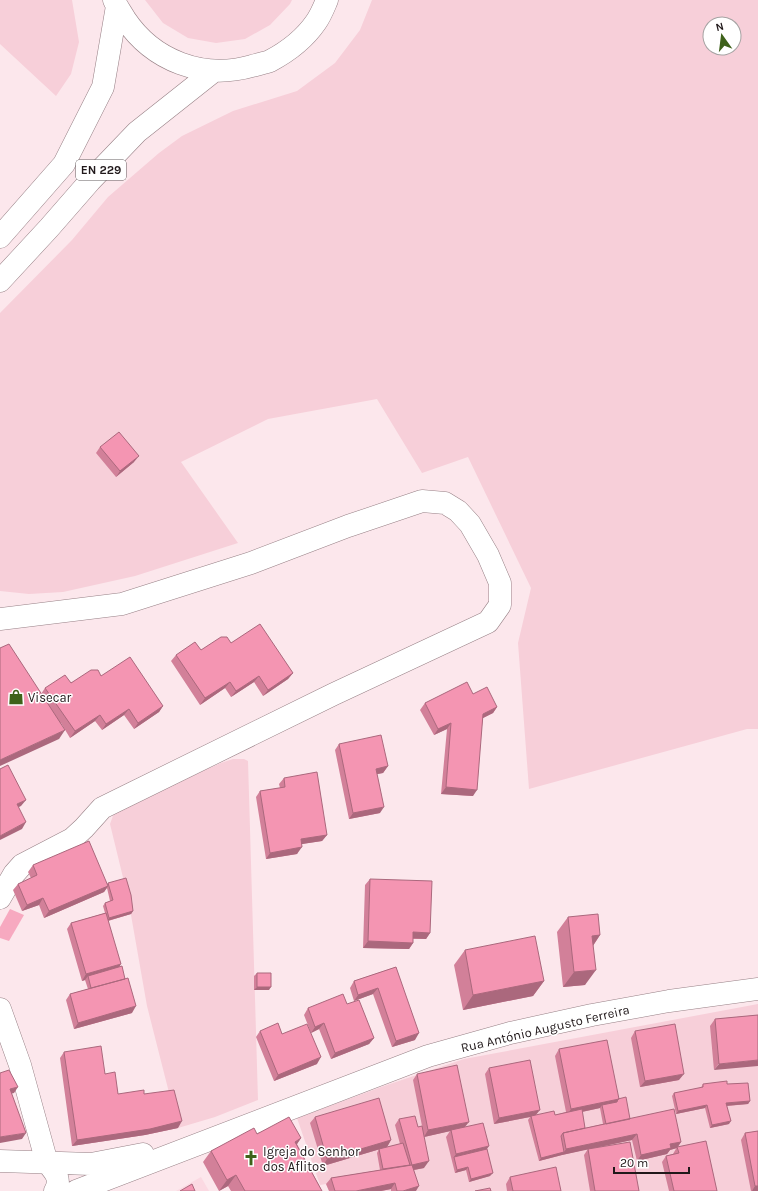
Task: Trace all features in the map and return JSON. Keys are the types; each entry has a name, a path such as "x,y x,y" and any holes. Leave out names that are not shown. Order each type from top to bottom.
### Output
{"street":[{"name":"EN 229","path":"116,3 134,32 156,52 184,66 214,71 239,70 269,61 295,44 316,22 327,0"},
{"name":"EN 229","path":"2,233 64,164 99,94 102,87 116,3"},
{"name":"EN 229","path":"0,281 90,181 137,132 214,71"},
{"path":"0,619 122,604 251,563 348,526 422,501 445,503 458,511 470,524 488,555 500,584 500,605 488,622 334,694 102,808 72,839 22,864 14,874 0,898"},
{"name":"Rua António Augusto Ferreira","path":"76,1191 428,1056 510,1033 592,1015 676,1000 758,989"},
{"path":"0,1009 20,1065 47,1163 55,1172 58,1179 57,1187 54,1191"},
{"name":"Rua António Augusto Ferreira","path":"0,1161 92,1164 130,1157 226,1134"}],"shaded area":[{"path":"0,0 72,0 79,42 71,74 56,96 0,44"},
{"path":"145,0 292,0 270,25 245,39 216,43 188,38 163,23"},
{"path":"372,0 758,0 758,729 747,729 529,789 518,643 531,588 468,457 422,473 377,399 268,419 181,462 238,543 135,576 63,592 29,594 0,591 0,313 72,240 108,197 159,153 182,136 233,111 297,91 335,63 360,30"},
{"path":"233,759 244,759 248,761 258,1100 215,1117 178,1128 147,1006 128,898 110,824 114,813 174,779"},
{"path":"10,909 24,915 9,941 0,938 0,927"},
{"path":"758,1004 758,1191 329,1191 326,1184 320,1185 297,1118 464,1059"},
{"path":"201,1177 209,1191 176,1191"}],"building":[{"path":"119,432 139,456 120,471 100,447"},
{"path":"260,624 293,673 268,690 259,676 236,691 230,682 205,698 176,655 195,642 201,650 221,637 227,637 231,643"},
{"name":"Visecar","path":"9,644 65,730 0,760 0,648"},
{"path":"130,657 163,706 138,723 129,709 106,724 100,715 75,731 45,688 65,675 71,683 91,670 98,670 101,676"},
{"path":"467,682 473,694 487,687 497,707 483,714 477,790 446,787 451,723 438,729 425,703"},
{"path":"381,735 388,766 376,769 384,807 353,813 339,744"},
{"path":"8,765 26,800 17,804 26,822 0,836 0,769"},
{"path":"317,772 327,835 301,839 302,847 270,853 260,791 285,787 284,778"},
{"path":"89,841 108,886 49,911 43,898 27,905 18,884 37,875 33,865"},
{"path":"126,878 131,895 133,911 109,918 105,903 113,900 108,883"},
{"path":"370,879 432,881 430,933 413,932 413,943 368,941"},
{"path":"106,913 121,964 86,974 71,923"},
{"path":"598,914 600,935 592,936 596,970 574,972 568,917"},
{"path":"535,936 544,981 473,995 465,950"},
{"path":"122,966 125,979 91,988 88,976"},
{"path":"396,967 419,1033 396,1041 378,988 358,995 354,981"},
{"path":"257,973 271,973 271,987 257,987"},
{"path":"128,978 136,1006 78,1023 70,994"},
{"path":"343,994 347,1004 359,1000 374,1038 335,1053 324,1023 315,1027 308,1008"},
{"path":"758,1015 758,1060 719,1064 715,1019"},
{"path":"278,1023 282,1034 307,1024 321,1057 278,1075 260,1031"},
{"path":"675,1024 684,1074 645,1081 635,1031"},
{"path":"607,1040 619,1099 571,1109 559,1049"},
{"path":"101,1046 105,1074 115,1072 118,1094 144,1090 144,1094 174,1090 182,1121 150,1129 77,1140 64,1052"},
{"path":"530,1060 540,1110 499,1118 489,1068"},
{"path":"457,1065 469,1122 428,1130 417,1074"},
{"path":"9,1070 18,1087 10,1089 26,1133 0,1137 0,1073"},
{"path":"727,1081 727,1084 748,1083 750,1101 726,1103 731,1121 712,1125 707,1105 678,1111 674,1093 703,1087 703,1084"},
{"path":"626,1097 630,1119 606,1124 602,1105 617,1102 618,1099"},
{"path":"379,1098 391,1140 327,1159 315,1117"},
{"path":"582,1109 585,1128 563,1133 561,1136 564,1152 541,1158 531,1116 554,1111 555,1115"},
{"path":"674,1109 681,1142 670,1144 671,1148 641,1155 637,1134 566,1149 563,1133"},
{"path":"415,1116 418,1127 422,1126 429,1161 412,1165 399,1119"},
{"name":"Igreja do Senhor dos Aflitos","path":"289,1117 301,1138 295,1142 322,1191 245,1191 236,1175 227,1180 211,1151 254,1128 257,1134"},
{"path":"483,1123 489,1146 456,1154 451,1130"},
{"path":"758,1131 758,1186 755,1186 745,1133"},
{"path":"706,1141 717,1191 674,1191 666,1156 679,1153 677,1147"},
{"path":"630,1142 639,1191 595,1191 588,1149"},
{"path":"403,1143 410,1165 383,1169 379,1149"},
{"path":"487,1149 493,1173 471,1179 468,1167 457,1170 454,1157"},
{"path":"412,1165 419,1186 403,1191 397,1191 395,1183 356,1191 335,1191 331,1178"},
{"path":"556,1167 561,1191 513,1191 510,1177"},
{"path":"192,1184 195,1191 180,1191"},
{"path":"490,1188 491,1191 475,1191"}],"place":[{"name":"Visecar","path":"16,697"},
{"name":"Igreja do Senhor dos Aflitos","path":"251,1158"}]}
